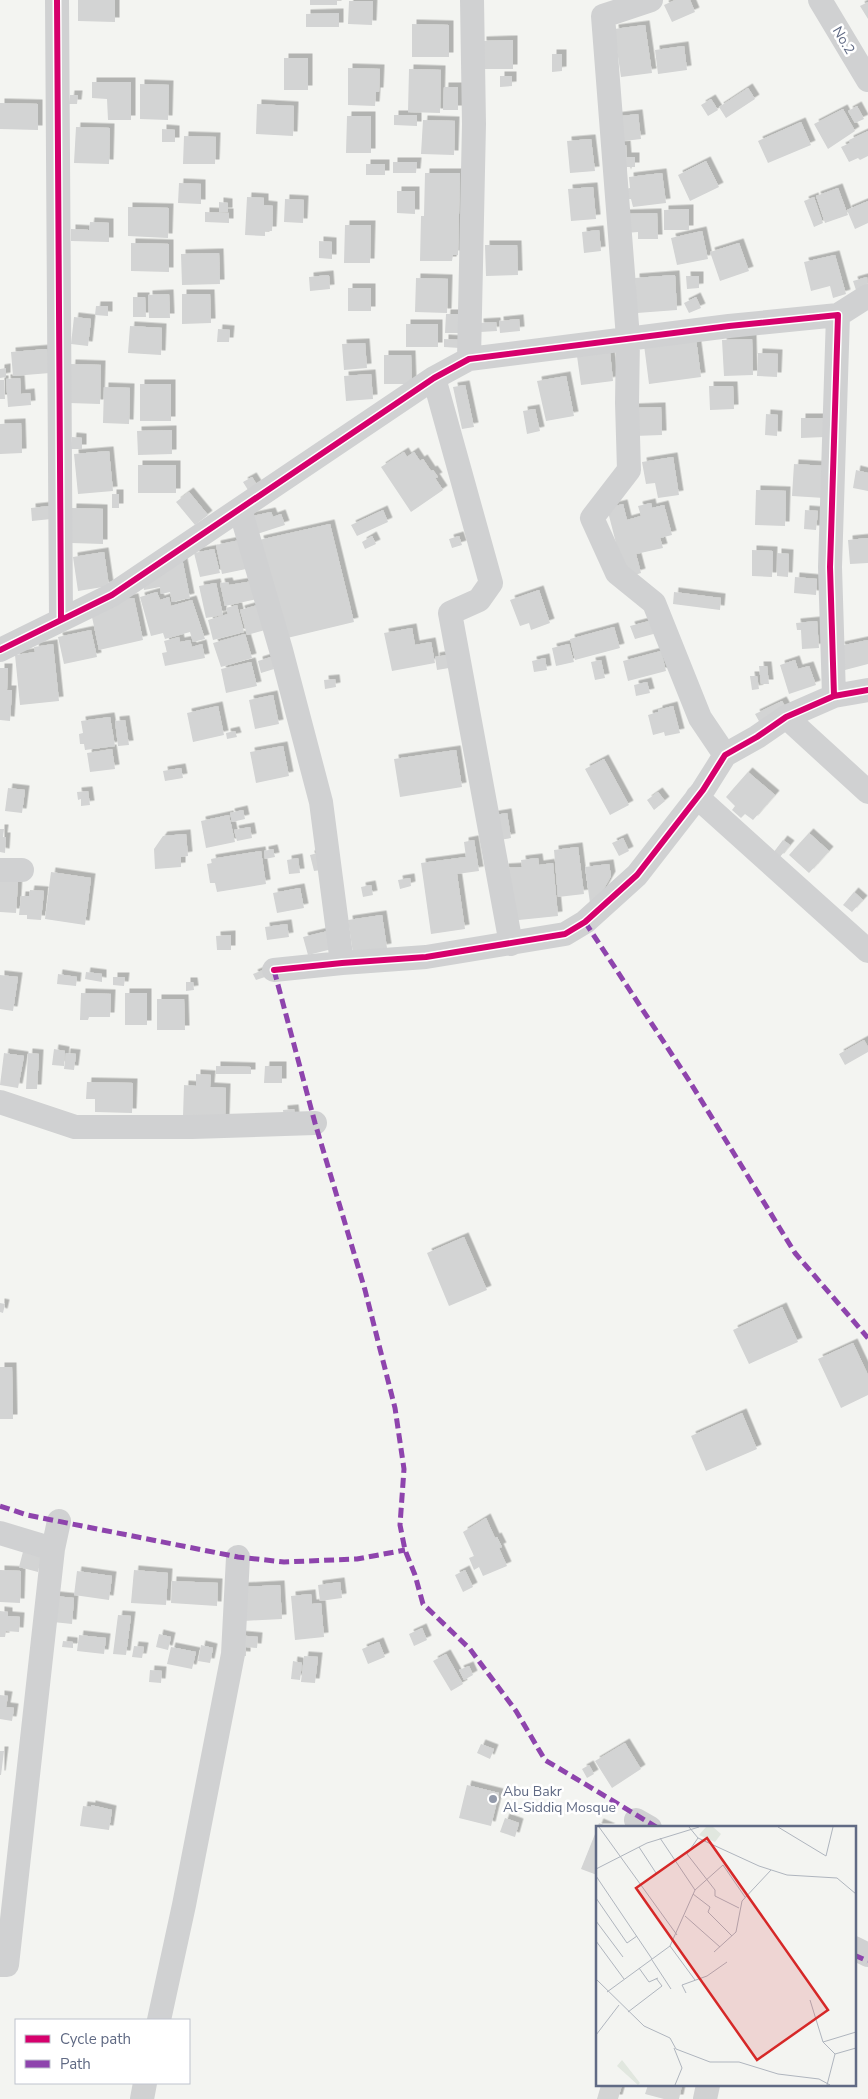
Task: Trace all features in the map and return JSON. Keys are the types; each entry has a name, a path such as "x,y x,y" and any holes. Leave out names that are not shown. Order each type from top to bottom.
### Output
{"street":[{"path":"57,0 61,619"},
{"path":"469,359 474,124 472,0"},
{"path":"651,0 603,16 628,338 629,470 592,518 617,573 654,603 700,718 725,756"},
{"name":"No.2","path":"820,0 868,80"},
{"path":"0,650 112,595 434,378 469,359 628,338 838,315 868,296"},
{"path":"834,696 830,567 838,315"},
{"path":"434,378 491,583 479,600 450,613 511,944"},
{"path":"240,510 281,650 322,802 342,963"},
{"path":"274,970 426,957 564,934 585,922 637,875 697,797 725,756 758,737 786,717 834,696 868,690"},
{"path":"786,717 868,792"},
{"path":"697,797 868,951"},
{"path":"0,1102 75,1127 192,1127 315,1123"},
{"path":"0,1965 7,1965 53,1549 59,1521"},
{"path":"0,1533 53,1549"},
{"path":"159,2019 184,1905 233,1654 238,1557"},
{"path":"856,1949 868,1955"},
{"path":"142,2099 145,2084"},
{"path":"705,2099 708,2086"}],"building":[{"path":"78,0 115,0 115,22 78,21"},
{"path":"310,0 337,0 337,5 310,5"},
{"path":"675,0 690,0 695,12 672,22 664,5"},
{"path":"349,1 373,1 372,25 348,24"},
{"path":"868,2 868,19 860,6"},
{"path":"339,13 339,27 306,27 306,14"},
{"path":"412,24 449,25 449,57 412,57"},
{"path":"645,25 652,73 621,77 614,29"},
{"path":"513,40 513,69 483,69 482,41"},
{"path":"684,46 687,70 658,74 655,50"},
{"path":"552,54 562,54 562,71 552,72"},
{"path":"284,58 308,58 308,90 284,90"},
{"path":"348,68 380,69 379,92 376,92 375,106 348,105"},
{"path":"409,69 441,70 440,113 408,112"},
{"path":"500,76 512,76 512,86 500,87"},
{"path":"92,82 131,82 131,120 108,120 107,99 92,98"},
{"path":"140,84 169,85 168,120 140,119"},
{"path":"444,87 458,87 458,110 443,110"},
{"path":"748,88 755,99 726,118 719,107"},
{"path":"70,95 78,95 77,104 69,104"},
{"path":"711,99 718,110 708,116 701,105"},
{"path":"0,103 38,104 38,130 0,129"},
{"path":"257,104 294,106 293,136 256,134"},
{"path":"857,106 864,119 855,123 848,111"},
{"path":"843,109 855,131 828,149 814,124"},
{"path":"638,114 641,139 616,142 613,117"},
{"path":"394,115 417,115 417,126 394,125"},
{"path":"347,116 371,116 371,153 346,153"},
{"path":"423,120 455,121 454,155 421,154"},
{"path":"801,122 811,145 768,163 758,141"},
{"path":"76,127 110,128 109,164 74,163"},
{"path":"162,129 175,130 175,142 162,142"},
{"path":"868,131 868,156 849,162 841,147 850,143 849,140"},
{"path":"184,136 216,137 215,164 183,164"},
{"path":"591,139 595,171 570,173 567,141"},
{"path":"626,145 627,157 635,157 635,167 627,167 627,174 615,146"},
{"path":"706,161 719,187 690,201 678,175"},
{"path":"393,162 417,162 416,173 393,173"},
{"path":"366,164 385,164 385,175 366,175"},
{"path":"425,173 460,173 458,255 453,255 452,261 420,261 421,216 424,216"},
{"path":"662,173 666,203 633,207 631,199 628,199 626,189 630,188 629,177"},
{"path":"179,183 201,184 201,204 178,203"},
{"path":"593,187 596,219 571,221 568,189"},
{"path":"838,188 848,215 825,223 816,196"},
{"path":"397,191 415,191 415,214 397,213"},
{"path":"247,197 264,198 264,205 273,206 272,231 265,231 265,236 245,235"},
{"path":"814,197 823,223 814,227 804,201"},
{"path":"285,199 304,200 303,223 284,222"},
{"path":"868,201 868,223 855,229 847,210"},
{"path":"219,202 228,203 228,212 219,212"},
{"path":"128,207 169,208 168,238 128,236"},
{"path":"689,209 689,230 664,230 664,210"},
{"path":"205,212 229,213 229,223 205,222"},
{"path":"657,213 658,239 638,239 638,232 625,233 624,214"},
{"path":"90,222 109,223 109,242 71,241 71,229 89,230"},
{"path":"345,225 371,225 370,263 344,263"},
{"path":"599,230 601,251 584,253 582,232"},
{"path":"702,231 708,259 677,265 671,238"},
{"path":"319,241 332,242 332,259 319,258"},
{"path":"131,243 169,244 169,272 131,271"},
{"path":"739,243 749,271 720,281 710,252"},
{"path":"485,245 517,245 518,275 486,276"},
{"path":"219,253 220,284 182,285 181,254"},
{"path":"835,255 846,294 833,298 830,286 811,291 804,262"},
{"path":"329,275 330,289 310,291 309,277"},
{"path":"675,275 677,310 637,313 635,278"},
{"path":"686,276 699,276 699,288 687,289"},
{"path":"867,277 868,287 856,290 853,281"},
{"path":"416,278 448,279 447,313 415,312"},
{"path":"348,288 371,288 371,311 348,311"},
{"path":"169,294 170,318 149,318 148,295"},
{"path":"182,294 210,294 211,323 182,324"},
{"path":"133,297 145,297 146,317 133,317"},
{"path":"696,297 701,308 689,313 684,303"},
{"path":"96,306 108,306 108,316 95,315"},
{"path":"446,314 462,314 462,333 445,333"},
{"path":"74,317 91,319 88,346 71,344"},
{"path":"519,319 520,331 500,333 499,321"},
{"path":"496,322 497,331 480,332 479,323"},
{"path":"406,324 438,324 438,347 406,347"},
{"path":"130,326 162,328 161,355 128,353"},
{"path":"218,329 230,330 229,342 217,342"},
{"path":"444,339 460,340 460,348 444,347"},
{"path":"696,339 701,377 649,384 644,345"},
{"path":"752,339 753,375 724,376 722,340"},
{"path":"365,343 367,368 344,370 342,344"},
{"path":"47,349 50,373 13,376 11,352"},
{"path":"610,352 613,381 581,385 577,356"},
{"path":"758,353 778,354 777,377 757,376"},
{"path":"384,355 411,355 412,384 384,384"},
{"path":"71,364 101,365 100,404 69,403"},
{"path":"6,368 6,377 0,378 0,369"},
{"path":"371,374 373,399 346,401 344,376"},
{"path":"566,376 574,416 546,421 537,381"},
{"path":"20,378 21,394 30,393 31,405 8,407 6,379"},
{"path":"0,380 4,380 5,399 0,399"},
{"path":"140,384 171,384 171,421 140,421"},
{"path":"465,385 474,427 462,429 453,387"},
{"path":"709,386 733,386 734,409 710,410"},
{"path":"104,387 130,388 129,424 103,423"},
{"path":"661,407 662,435 634,436 633,408"},
{"path":"535,409 540,431 527,434 523,411"},
{"path":"766,414 778,415 777,436 765,435"},
{"path":"801,418 824,418 825,437 801,438"},
{"path":"21,423 22,453 0,454 0,424"},
{"path":"172,430 172,454 138,455 137,431"},
{"path":"72,437 82,438 82,449 71,449"},
{"path":"109,451 113,491 78,494 74,454"},
{"path":"404,452 407,457 414,452 420,461 423,459 431,471 433,470 438,477 435,478 443,490 411,512 381,467"},
{"path":"673,457 679,495 658,498 655,483 646,484 642,462"},
{"path":"794,464 826,466 824,498 792,496"},
{"path":"138,465 176,465 176,493 138,493"},
{"path":"856,470 868,473 868,491 853,488"},
{"path":"252,477 257,485 248,490 243,482"},
{"path":"756,490 786,491 785,526 755,525"},
{"path":"189,492 208,515 195,525 176,502"},
{"path":"112,494 119,494 119,508 112,508"},
{"path":"651,503 652,508 664,505 672,535 660,538 663,548 636,554 641,573 625,578 607,508 623,504 627,520 641,516 638,506"},
{"path":"50,506 51,519 32,521 31,508"},
{"path":"72,508 103,509 103,544 71,543"},
{"path":"383,510 388,522 357,536 351,525"},
{"path":"805,510 818,511 816,530 804,529"},
{"path":"271,512 273,517 281,514 285,525 254,535 248,517"},
{"path":"330,524 354,622 283,639 259,540"},
{"path":"372,536 376,544 365,549 362,542"},
{"path":"459,536 462,545 452,548 449,539"},
{"path":"868,538 868,563 850,564 848,540"},
{"path":"240,540 246,569 222,574 216,545"},
{"path":"214,549 220,573 200,577 194,553"},
{"path":"752,550 773,551 772,577 752,576"},
{"path":"104,552 109,586 78,591 73,557"},
{"path":"777,553 789,554 788,577 777,576"},
{"path":"182,558 190,598 172,602 170,592 161,594 160,587 144,590 142,578"},
{"path":"795,577 817,579 816,595 794,593"},
{"path":"253,581 257,599 225,606 220,583 228,582 229,585"},
{"path":"216,583 223,615 206,618 199,586"},
{"path":"539,590 550,623 531,630 529,623 520,626 510,600"},
{"path":"157,592 160,600 169,597 171,606 192,600 205,639 193,642 190,632 165,639 163,633 151,636 140,597"},
{"path":"674,592 721,598 720,610 673,604"},
{"path":"134,598 143,640 99,650 92,617 126,599"},
{"path":"237,605 244,632 213,640 208,620 228,614 226,608"},
{"path":"258,605 265,630 247,635 240,610"},
{"path":"653,620 657,633 635,639 630,626"},
{"path":"817,621 819,648 802,649 801,630 797,630 796,623"},
{"path":"614,627 620,648 575,660 570,639"},
{"path":"412,628 415,645 431,642 435,663 392,671 384,633"},
{"path":"91,630 97,657 64,664 58,637"},
{"path":"245,634 252,658 221,667 213,643"},
{"path":"179,637 180,642 190,640 192,647 202,644 205,658 165,666 162,653 167,652 164,641"},
{"path":"868,640 868,664 845,670 840,646"},
{"path":"53,644 59,701 20,705 15,655 35,652 34,647"},
{"path":"569,644 574,662 556,666 552,648"},
{"path":"661,651 666,671 628,681 623,661"},
{"path":"447,655 449,668 437,670 435,657"},
{"path":"271,657 274,669 261,673 258,661"},
{"path":"545,658 547,670 534,672 532,661"},
{"path":"601,660 605,678 595,680 591,662"},
{"path":"795,660 798,669 809,666 816,685 789,694 780,665"},
{"path":"251,662 257,686 226,693 221,669"},
{"path":"759,666 767,666 769,684 761,684"},
{"path":"0,668 8,668 7,690 12,690 10,721 0,720"},
{"path":"750,676 757,676 759,689 752,690"},
{"path":"335,679 336,687 325,689 324,680"},
{"path":"647,682 650,693 636,696 634,685"},
{"path":"273,695 279,724 255,729 249,700"},
{"path":"782,701 787,710 760,723 755,714"},
{"path":"218,706 224,735 193,742 187,713"},
{"path":"673,706 680,733 665,736 664,732 653,735 648,715"},
{"path":"110,717 115,746 85,750 84,744 80,744 79,734 83,733 81,721"},
{"path":"125,720 129,745 118,746 115,721"},
{"path":"235,731 237,737 227,739 226,733"},
{"path":"283,746 289,776 256,783 250,752"},
{"path":"112,749 115,769 90,772 87,753"},
{"path":"456,750 462,787 400,797 394,759"},
{"path":"604,759 629,805 610,815 585,769"},
{"path":"181,768 183,778 165,781 163,771"},
{"path":"748,772 775,795 753,820 745,814 741,818 732,810 735,806 726,797"},
{"path":"8,788 25,790 22,813 5,811"},
{"path":"88,791 90,805 81,806 81,799 78,800 77,792"},
{"path":"658,792 665,801 654,810 647,800"},
{"path":"243,810 245,819 232,822 230,813"},
{"path":"507,813 511,838 494,841 489,816"},
{"path":"229,815 235,842 206,848 201,821"},
{"path":"250,827 252,838 237,841 234,830"},
{"path":"0,829 4,829 3,837 6,837 5,853 0,852"},
{"path":"809,833 829,851 809,873 789,855"},
{"path":"186,834 188,856 181,857 181,867 155,869 154,849 163,836"},
{"path":"623,838 629,851 619,856 612,843"},
{"path":"474,840 479,871 457,874 465,929 431,934 421,863 466,857 464,842"},
{"path":"783,840 790,845 779,858 773,853"},
{"path":"578,847 584,894 558,897 554,850"},
{"path":"273,849 275,857 265,859 264,851"},
{"path":"261,851 266,884 217,892 215,883 210,883 207,864 212,863 211,859"},
{"path":"318,853 321,870 314,871 310,855"},
{"path":"298,858 300,873 289,874 287,860"},
{"path":"538,858 539,865 553,863 558,916 509,921 504,868 522,867 521,860"},
{"path":"609,864 611,876 596,903 590,903 585,867"},
{"path":"51,872 91,878 85,925 45,919"},
{"path":"410,878 411,886 400,889 398,880"},
{"path":"0,880 18,881 16,913 0,912"},
{"path":"371,885 373,895 363,897 361,887"},
{"path":"300,888 304,908 277,913 273,893"},
{"path":"30,890 44,891 41,920 27,919 27,915 19,915 21,896 29,896"},
{"path":"854,892 863,900 852,912 843,905"},
{"path":"382,915 387,948 353,953 348,920"},
{"path":"287,924 289,937 267,940 265,927"},
{"path":"328,931 332,949 308,955 303,937"},
{"path":"231,935 231,950 217,950 216,936"},
{"path":"263,970 265,977 256,980 253,974"},
{"path":"86,972 102,974 102,982 85,979"},
{"path":"58,974 77,977 76,986 57,984"},
{"path":"0,975 18,977 13,1011 0,1009"},
{"path":"113,977 125,977 124,986 113,985"},
{"path":"186,982 193,982 194,990 186,991"},
{"path":"81,993 111,994 110,1017 89,1017 88,1020 80,1020"},
{"path":"125,993 147,993 147,1025 125,1025"},
{"path":"157,999 184,999 185,1030 157,1030"},
{"path":"864,1040 868,1047 868,1052 845,1065 839,1054"},
{"path":"54,1049 65,1051 64,1066 52,1065"},
{"path":"4,1053 24,1056 18,1088 0,1085"},
{"path":"28,1053 39,1054 37,1089 26,1089"},
{"path":"66,1053 76,1054 74,1070 64,1069"},
{"path":"216,1066 251,1067 251,1074 216,1074"},
{"path":"265,1066 282,1066 282,1083 264,1083"},
{"path":"196,1074 211,1075 210,1087 226,1088 225,1120 183,1117 184,1085 196,1086"},
{"path":"87,1082 133,1083 132,1113 95,1112 95,1099 86,1099"},
{"path":"294,1109 295,1118 284,1119 283,1110"},
{"path":"464,1237 487,1290 449,1306 427,1253"},
{"path":"0,1303 5,1304 3,1313 0,1312"},
{"path":"782,1307 798,1342 749,1364 733,1330"},
{"path":"853,1343 868,1375 868,1395 841,1408 818,1359"},
{"path":"0,1367 12,1367 13,1419 0,1419"},
{"path":"742,1413 757,1449 706,1471 691,1436"},
{"path":"486,1518 495,1538 497,1537 502,1547 499,1548 507,1566 483,1576 479,1567 474,1570 469,1558 474,1556 463,1532"},
{"path":"24,1548 42,1553 38,1572 19,1567"},
{"path":"0,1570 21,1571 20,1603 0,1602"},
{"path":"134,1570 168,1573 166,1605 131,1603"},
{"path":"465,1570 473,1587 463,1592 455,1575"},
{"path":"77,1571 112,1576 109,1600 74,1595"},
{"path":"172,1581 218,1583 217,1606 171,1603"},
{"path":"340,1582 342,1598 320,1601 318,1585"},
{"path":"280,1585 282,1619 243,1621 241,1587"},
{"path":"311,1594 312,1604 321,1603 324,1637 295,1640 291,1596"},
{"path":"55,1596 74,1598 72,1624 53,1622"},
{"path":"0,1611 8,1612 8,1616 20,1617 19,1632 6,1631 5,1637 0,1637"},
{"path":"118,1615 131,1616 126,1655 113,1654"},
{"path":"422,1628 427,1640 414,1646 409,1634"},
{"path":"159,1634 171,1637 168,1650 156,1647"},
{"path":"79,1635 106,1638 104,1654 77,1651"},
{"path":"236,1635 258,1637 257,1648 246,1647 246,1656 234,1655"},
{"path":"63,1641 73,1642 73,1648 62,1647"},
{"path":"379,1642 385,1657 368,1664 362,1649"},
{"path":"201,1645 213,1648 210,1663 198,1661"},
{"path":"134,1646 144,1647 142,1658 132,1657"},
{"path":"171,1647 196,1652 192,1669 167,1664"},
{"path":"446,1654 463,1684 451,1691 433,1661"},
{"path":"304,1656 318,1657 315,1683 301,1682"},
{"path":"293,1661 302,1663 300,1680 291,1679"},
{"path":"469,1666 473,1675 464,1680 459,1670"},
{"path":"150,1670 162,1671 161,1683 149,1682"},
{"path":"0,1695 8,1696 6,1707 14,1708 12,1721 0,1719"},
{"path":"625,1743 641,1769 612,1788 595,1761"},
{"path":"481,1744 494,1749 490,1759 477,1753"},
{"path":"0,1751 4,1751 1,1775 0,1775"},
{"path":"589,1765 594,1774 587,1778 582,1769"},
{"path":"467,1785 499,1793 491,1826 459,1818"},
{"path":"91,1805 112,1810 109,1830 80,1826 83,1806 91,1807"},
{"path":"505,1818 519,1823 515,1837 500,1832"},
{"path":"596,1832 596,1875 581,1869"},
{"path":"601,2086 622,2086 618,2099 597,2099"},
{"path":"648,2086 682,2086 679,2099 664,2099 645,2094"}],"marked path":[{"path":"585,922 690,1082 795,1253 868,1338"},
{"path":"274,970 315,1123 365,1290 395,1408 404,1469 400,1525 405,1550 415,1575 423,1604 470,1649 516,1711 545,1760 655,1826"},
{"path":"0,1506 27,1515 238,1557 284,1562 357,1559 405,1550"},
{"path":"856,1956 868,1961"}],"cycle path":[{"path":"57,0 61,619"},
{"path":"0,650 112,595 434,378 469,359 729,326 838,315 830,567 834,696"},
{"path":"274,970 426,957 565,934 585,922 637,875 703,790 725,755 757,737 786,717 834,696 868,690"}],"place":[{"name":"Abu Bakr Al-Siddiq Mosque","path":"493,1799"}]}
